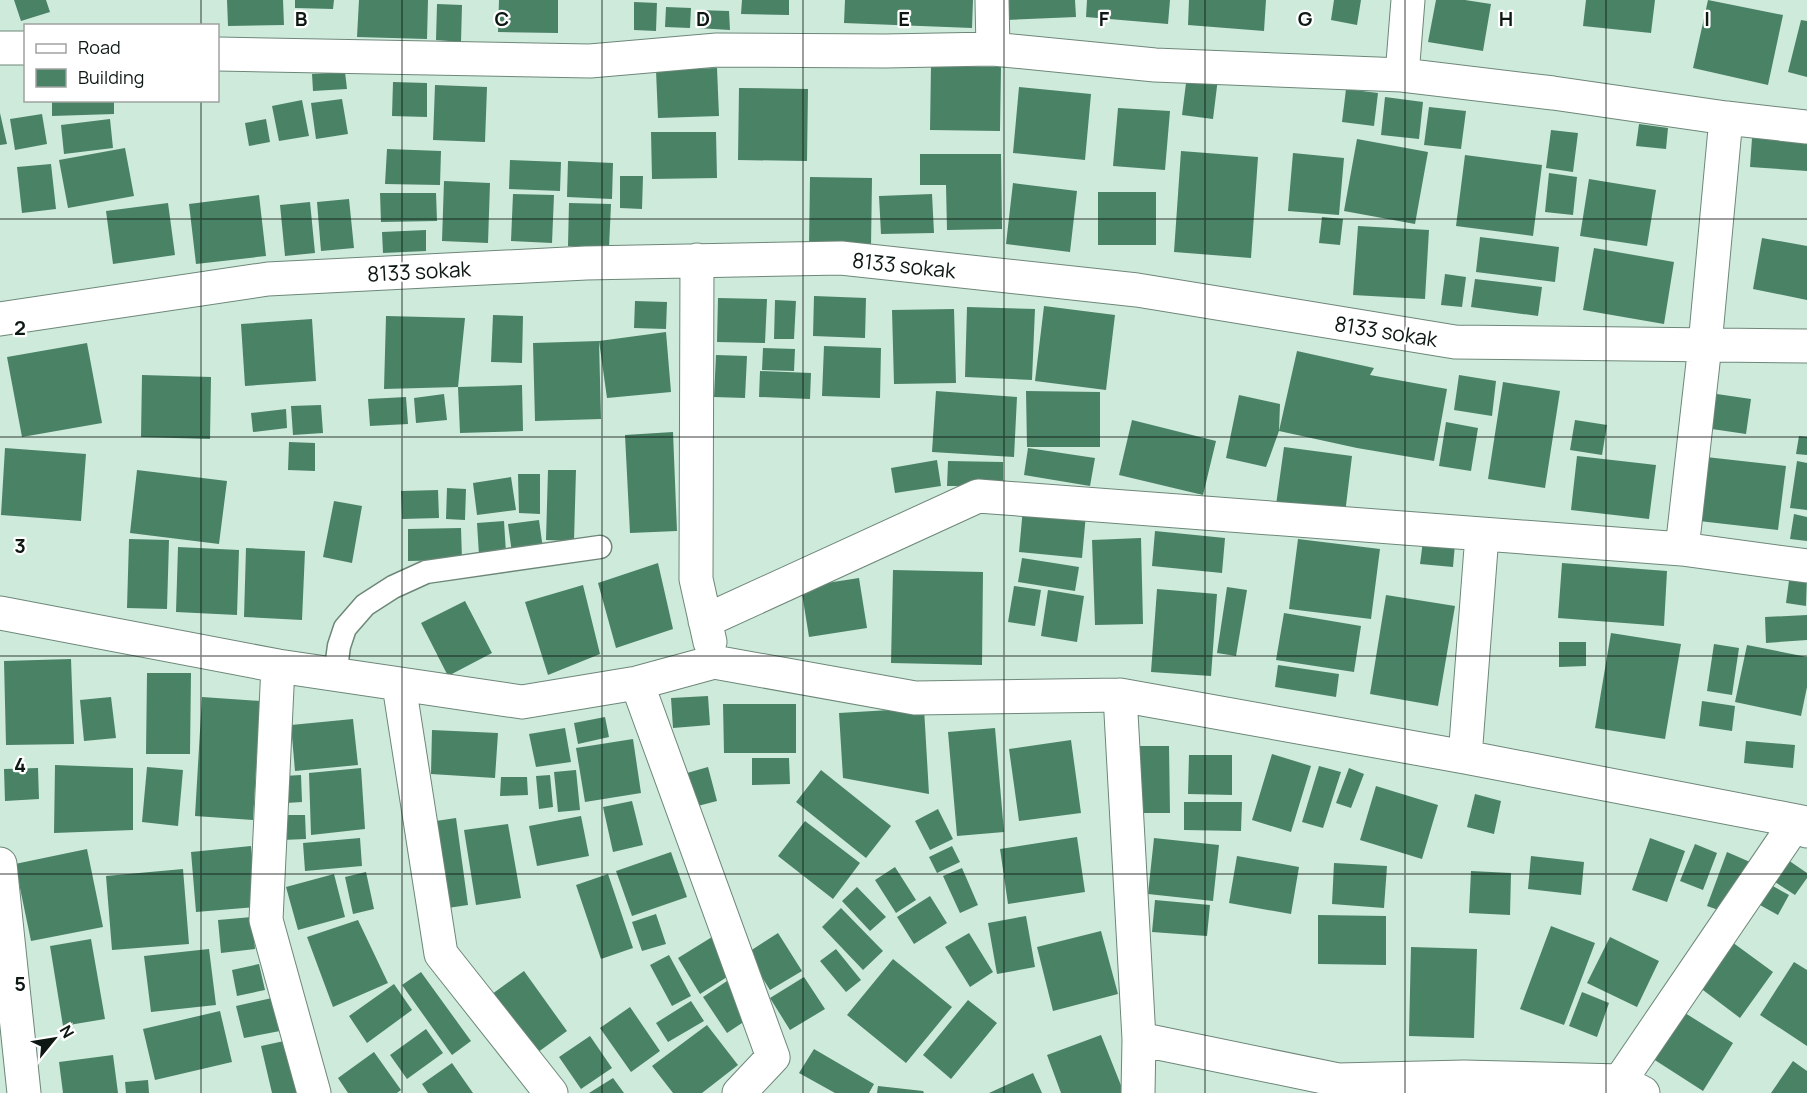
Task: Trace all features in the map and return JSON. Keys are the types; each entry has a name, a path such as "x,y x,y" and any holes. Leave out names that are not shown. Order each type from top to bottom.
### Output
{"street":[{"path":"992,0 993,49"},
{"path":"1402,75 1408,0"},
{"path":"0,48 24,48"},
{"path":"219,54 590,61 717,50 993,49 1155,65 1402,75 1807,127"},
{"path":"1682,549 1705,345 1726,118"},
{"name":"8133 sokak","path":"0,319 268,279 586,262 841,258 1137,290 1455,342 1807,346"},
{"path":"697,261 696,579 714,662"},
{"path":"705,621 978,496 1682,549 1807,566"},
{"path":"1465,758 1482,535"},
{"path":"0,613 278,666 522,702 637,683 714,662 915,698 1120,695 1465,758 1804,825 1628,1089 1464,1077 1339,1087 1139,1039"},
{"path":"278,666 266,920 314,1093"},
{"path":"637,683 772,1057 739,1093"},
{"path":"399,685 441,954 551,1093"},
{"path":"1120,695 1139,1039 1138,1093"},
{"path":"0,864 24,1093"}],"lane":[{"path":"334,675 345,628 365,605 393,587 426,572 600,547"}],"building":[{"path":"14,0 46,0 50,12 21,21"},
{"path":"227,0 283,0 284,25 228,26"},
{"path":"295,0 334,0 333,9 295,8"},
{"path":"359,0 428,0 427,39 357,37"},
{"path":"499,0 558,0 558,33 498,32"},
{"path":"742,0 789,0 789,15 741,14"},
{"path":"845,0 973,0 972,28 844,23"},
{"path":"1006,0 1075,0 1076,17 1007,20"},
{"path":"1087,0 1170,0 1168,24 1086,17"},
{"path":"1189,0 1266,0 1264,31 1188,25"},
{"path":"1334,0 1361,0 1357,25 1331,20"},
{"path":"1436,0 1465,0 1491,4 1483,51 1428,42"},
{"path":"1586,0 1655,0 1651,33 1583,26"},
{"path":"1708,0 1783,15 1768,85 1693,68"},
{"path":"634,2 657,3 656,31 634,30"},
{"path":"437,4 462,5 461,42 436,40"},
{"path":"666,7 691,8 690,28 665,27"},
{"path":"697,10 729,11 730,30 697,28"},
{"path":"1801,20 1807,21 1807,77 1788,72"},
{"path":"931,66 1001,67 1000,131 930,130"},
{"path":"717,68 719,116 658,118 656,70"},
{"path":"345,72 347,89 313,91 312,74"},
{"path":"1187,75 1218,78 1213,119 1182,115"},
{"path":"393,82 427,83 427,117 392,116"},
{"path":"435,85 487,87 485,142 433,140"},
{"path":"1019,87 1091,94 1085,160 1013,153"},
{"path":"739,88 808,89 807,161 738,160"},
{"path":"1346,89 1378,93 1374,126 1342,122"},
{"path":"1385,97 1423,102 1419,139 1381,135"},
{"path":"342,99 348,134 316,139 311,103"},
{"path":"302,100 309,136 279,141 272,106"},
{"path":"52,102 114,102 114,114 52,116"},
{"path":"1429,107 1466,111 1461,149 1424,145"},
{"path":"1118,108 1170,111 1165,170 1113,166"},
{"path":"0,113 7,144 0,145"},
{"path":"42,114 47,144 15,150 10,119"},
{"path":"110,119 113,148 64,154 61,125"},
{"path":"266,119 270,142 249,146 245,123"},
{"path":"1639,124 1668,128 1666,149 1636,146"},
{"path":"1551,130 1578,133 1573,172 1546,168"},
{"path":"651,132 716,132 717,178 652,179"},
{"path":"1752,138 1807,143 1807,171 1750,167"},
{"path":"1357,139 1428,152 1415,224 1344,211"},
{"path":"125,148 134,196 68,208 59,160"},
{"path":"387,149 441,151 440,185 385,184"},
{"path":"1181,151 1258,157 1251,258 1174,252"},
{"path":"1293,153 1344,158 1339,215 1288,211"},
{"path":"920,154 1001,154 1002,229 947,230 946,185 920,185"},
{"path":"1465,155 1542,165 1533,236 1456,226"},
{"path":"510,160 561,162 560,191 509,189"},
{"path":"568,161 613,163 612,199 567,197"},
{"path":"51,164 56,209 22,213 17,167"},
{"path":"1549,173 1577,177 1573,215 1545,212"},
{"path":"620,176 643,176 642,209 620,208"},
{"path":"810,177 872,178 871,247 809,247"},
{"path":"1589,179 1656,190 1647,246 1580,236"},
{"path":"444,181 490,183 488,243 442,241"},
{"path":"1013,183 1077,191 1070,252 1006,244"},
{"path":"1098,192 1156,192 1156,245 1098,245"},
{"path":"380,193 436,193 437,221 381,222"},
{"path":"513,194 554,195 552,243 511,241"},
{"path":"932,194 934,233 881,234 879,196"},
{"path":"259,195 266,256 196,264 189,204"},
{"path":"349,199 354,248 321,251 317,202"},
{"path":"310,202 315,253 285,256 280,205"},
{"path":"168,203 175,255 113,264 106,211"},
{"path":"569,203 611,204 609,248 568,246"},
{"path":"1322,217 1343,219 1340,245 1319,243"},
{"path":"1358,226 1429,230 1425,299 1353,295"},
{"path":"426,230 426,251 383,253 382,232"},
{"path":"1480,237 1559,247 1555,282 1476,272"},
{"path":"1762,238 1807,246 1807,300 1753,289"},
{"path":"1594,248 1674,262 1664,324 1583,310"},
{"path":"1445,274 1466,277 1462,307 1441,305"},
{"path":"1475,279 1542,287 1538,316 1471,307"},
{"path":"814,296 866,298 865,338 813,336"},
{"path":"718,298 767,299 765,343 717,342"},
{"path":"775,300 796,301 794,339 774,339"},
{"path":"635,301 667,302 666,329 634,328"},
{"path":"1044,306 1115,315 1106,390 1035,381"},
{"path":"967,307 1035,309 1032,380 965,377"},
{"path":"954,309 956,383 894,384 892,310"},
{"path":"493,315 523,316 522,363 491,362"},
{"path":"386,316 465,318 458,387 384,389"},
{"path":"312,319 316,381 245,386 241,324"},
{"path":"666,332 671,392 607,398 599,341"},
{"path":"599,341 601,419 535,421 533,343"},
{"path":"87,343 102,423 22,437 7,357"},
{"path":"824,346 881,348 880,398 822,396"},
{"path":"763,348 795,349 794,371 762,370"},
{"path":"1297,351 1374,368 1370,375 1447,389 1434,461 1357,448 1279,431"},
{"path":"716,355 747,356 745,398 714,397"},
{"path":"760,371 811,373 810,399 759,397"},
{"path":"142,375 211,377 210,439 141,437"},
{"path":"1459,375 1496,381 1492,416 1454,410"},
{"path":"1503,382 1560,391 1545,488 1488,479"},
{"path":"522,385 523,431 460,433 458,387"},
{"path":"936,391 1017,397 1014,457 932,452"},
{"path":"1026,391 1100,392 1100,447 1027,447"},
{"path":"1710,393 1751,399 1746,434 1705,428"},
{"path":"444,394 447,420 416,423 414,398"},
{"path":"1239,395 1280,404 1279,431 1266,467 1226,458"},
{"path":"406,397 408,424 370,426 368,399"},
{"path":"321,405 323,433 293,435 291,406"},
{"path":"286,409 287,428 253,432 251,413"},
{"path":"1132,420 1216,441 1203,495 1119,475"},
{"path":"1575,420 1607,425 1602,455 1570,450"},
{"path":"1446,422 1478,428 1471,471 1439,466"},
{"path":"673,432 677,531 630,533 625,435"},
{"path":"1799,436 1807,437 1807,455 1796,454"},
{"path":"289,442 315,443 315,471 288,470"},
{"path":"1284,447 1352,456 1345,514 1276,505"},
{"path":"5,448 86,454 81,521 1,515"},
{"path":"1028,448 1095,458 1090,486 1024,475"},
{"path":"1577,456 1656,465 1649,519 1571,510"},
{"path":"1706,457 1786,466 1778,530 1699,521"},
{"path":"937,460 941,486 895,493 891,468"},
{"path":"948,461 1003,462 1003,486 947,486"},
{"path":"1797,461 1807,463 1807,510 1790,508"},
{"path":"137,470 227,481 219,544 130,533"},
{"path":"548,470 576,470 574,541 546,540"},
{"path":"518,474 540,474 540,514 519,513"},
{"path":"511,477 516,510 477,515 473,483"},
{"path":"447,488 466,489 465,520 446,519"},
{"path":"438,490 439,518 402,519 401,491"},
{"path":"334,501 362,506 352,563 323,557"},
{"path":"1023,508 1086,514 1082,558 1019,552"},
{"path":"1794,514 1807,517 1807,541 1790,539"},
{"path":"539,520 543,549 512,553 508,524"},
{"path":"504,521 506,553 479,555 477,523"},
{"path":"461,528 462,560 408,561 408,529"},
{"path":"1155,531 1225,538 1222,573 1152,566"},
{"path":"1141,538 1143,624 1095,625 1092,540"},
{"path":"129,539 169,540 167,609 127,608"},
{"path":"1298,539 1380,549 1371,619 1289,609"},
{"path":"1423,541 1455,544 1453,567 1420,564"},
{"path":"178,547 239,550 237,615 176,612"},
{"path":"246,548 305,551 302,620 244,617"},
{"path":"1022,558 1079,567 1075,591 1018,582"},
{"path":"658,563 673,629 616,648 598,583"},
{"path":"1562,563 1667,571 1664,626 1558,618"},
{"path":"893,570 983,572 982,665 891,663"},
{"path":"1790,573 1807,576 1806,606 1786,603"},
{"path":"859,578 867,628 809,637 801,587"},
{"path":"583,585 600,654 548,675 525,602"},
{"path":"1014,586 1041,590 1035,626 1008,622"},
{"path":"1227,587 1247,590 1236,656 1217,653"},
{"path":"1157,589 1217,594 1211,676 1151,672"},
{"path":"1048,590 1084,596 1077,642 1041,636"},
{"path":"1386,595 1455,606 1438,706 1370,694"},
{"path":"465,601 492,653 448,676 421,623"},
{"path":"1284,613 1361,626 1354,672 1276,660"},
{"path":"1807,615 1807,640 1766,643 1765,617"},
{"path":"1611,633 1681,644 1665,739 1595,728"},
{"path":"1559,642 1586,642 1586,666 1559,667"},
{"path":"1714,644 1739,648 1732,695 1707,691"},
{"path":"1747,645 1807,657 1807,687 1801,716 1735,702"},
{"path":"71,659 74,744 6,745 4,661"},
{"path":"1278,665 1339,674 1336,697 1275,687"},
{"path":"147,673 191,673 190,754 146,754"},
{"path":"708,696 710,725 673,728 671,698"},
{"path":"111,697 116,738 84,741 80,700"},
{"path":"202,697 260,701 253,820 195,816"},
{"path":"1702,701 1735,706 1732,731 1699,726"},
{"path":"723,704 796,704 796,753 724,753"},
{"path":"924,708 929,794 843,778 839,713"},
{"path":"605,717 609,737 578,744 574,723"},
{"path":"353,719 358,765 295,771 291,725"},
{"path":"565,728 571,762 536,767 529,734"},
{"path":"995,728 1004,832 957,836 948,732"},
{"path":"432,730 498,733 495,778 431,774"},
{"path":"633,739 641,793 585,802 576,748"},
{"path":"1071,740 1081,813 1019,821 1009,749"},
{"path":"1746,741 1795,745 1793,768 1744,763"},
{"path":"1133,746 1169,746 1170,813 1133,813"},
{"path":"1272,754 1311,766 1291,832 1252,820"},
{"path":"1189,755 1232,755 1232,795 1188,794"},
{"path":"752,758 789,758 790,784 752,785"},
{"path":"55,765 133,768 133,830 54,833"},
{"path":"1319,766 1341,772 1323,828 1302,822"},
{"path":"147,767 183,770 178,826 142,822"},
{"path":"708,767 717,801 690,808 680,775"},
{"path":"38,768 39,799 5,801 4,769"},
{"path":"361,768 365,829 311,835 309,773"},
{"path":"1349,768 1364,774 1351,808 1336,803"},
{"path":"576,770 580,810 558,812 554,772"},
{"path":"821,770 891,826 866,858 796,802"},
{"path":"301,775 302,802 286,803 284,776"},
{"path":"550,775 553,807 539,809 536,776"},
{"path":"501,777 527,777 528,795 500,796"},
{"path":"1376,786 1438,805 1422,859 1360,840"},
{"path":"1475,794 1501,801 1494,834 1467,827"},
{"path":"632,801 643,845 613,852 603,807"},
{"path":"1184,802 1242,802 1241,831 1184,830"},
{"path":"938,809 953,839 930,850 915,821"},
{"path":"282,815 305,815 306,839 282,840"},
{"path":"581,816 589,856 537,866 529,826"},
{"path":"456,818 468,905 441,909 429,822"},
{"path":"805,821 860,863 833,899 778,856"},
{"path":"508,824 521,898 476,905 464,830"},
{"path":"1077,837 1085,892 1008,904 1000,849"},
{"path":"360,838 362,866 305,871 303,843"},
{"path":"1154,838 1219,845 1213,901 1148,894"},
{"path":"1650,838 1685,851 1667,902 1632,890"},
{"path":"1695,844 1717,853 1703,890 1680,881"},
{"path":"251,846 257,907 196,912 191,852"},
{"path":"952,846 960,862 937,873 929,857"},
{"path":"87,849 103,927 31,941 15,864"},
{"path":"671,852 687,897 632,916 616,871"},
{"path":"1727,852 1750,862 1730,914 1707,906"},
{"path":"1237,856 1299,867 1291,914 1229,903"},
{"path":"1531,856 1584,862 1581,895 1528,889"},
{"path":"1788,860 1807,873 1807,878 1795,895 1775,882"},
{"path":"1334,863 1387,866 1384,908 1332,904"},
{"path":"895,867 916,900 896,913 875,880"},
{"path":"962,868 978,905 960,913 943,876"},
{"path":"183,869 189,944 112,950 106,876"},
{"path":"1471,871 1511,873 1510,915 1469,913"},
{"path":"366,872 374,909 353,914 345,877"},
{"path":"334,874 345,917 298,930 286,887"},
{"path":"608,874 633,948 601,959 576,885"},
{"path":"1769,884 1789,895 1778,915 1758,904"},
{"path":"857,887 886,917 870,931 842,901"},
{"path":"930,896 947,923 914,944 897,917"},
{"path":"1155,900 1210,905 1207,936 1152,932"},
{"path":"841,908 883,951 863,970 822,927"},
{"path":"656,914 666,944 642,951 632,922"},
{"path":"1318,915 1386,916 1386,965 1318,964"},
{"path":"1026,916 1035,967 997,974 988,923"},
{"path":"252,917 255,949 221,953 218,920"},
{"path":"358,920 388,983 333,1007 307,937"},
{"path":"1551,926 1595,943 1564,1025 1520,1009"},
{"path":"1101,931 1118,994 1053,1011 1037,947"},
{"path":"778,933 802,971 770,990 747,953"},
{"path":"969,933 993,972 970,987 945,947"},
{"path":"712,937 735,972 700,994 678,958"},
{"path":"1610,937 1659,961 1637,1007 1587,983"},
{"path":"91,939 105,1019 63,1026 50,946"},
{"path":"1732,942 1773,972 1740,1018 1699,987"},
{"path":"1411,947 1477,949 1474,1038 1409,1036"},
{"path":"209,949 216,1005 151,1012 144,956"},
{"path":"836,949 861,980 846,992 820,961"},
{"path":"669,955 691,996 672,1006 650,965"},
{"path":"893,959 952,1007 906,1063 847,1015"},
{"path":"1794,962 1807,970 1807,1046 1760,1015"},
{"path":"259,964 265,990 237,996 232,970"},
{"path":"524,971 567,1031 530,1058 488,997"},
{"path":"421,972 471,1041 452,1055 402,985"},
{"path":"804,977 825,1009 790,1030 770,998"},
{"path":"727,981 751,1017 727,1033 703,997"},
{"path":"394,984 412,1010 367,1043 349,1016"},
{"path":"1582,992 1609,1003 1597,1037 1569,1026"},
{"path":"272,998 280,1031 244,1038 236,1006"},
{"path":"968,1000 997,1023 951,1079 923,1055"},
{"path":"691,1001 704,1021 668,1042 656,1023"},
{"path":"630,1007 660,1051 631,1072 600,1028"},
{"path":"1677,1008 1733,1043 1703,1091 1647,1055"},
{"path":"220,1011 232,1062 155,1080 143,1029"},
{"path":"707,1025 738,1065 702,1093 673,1093 652,1066"},
{"path":"426,1029 443,1053 407,1079 390,1055"},
{"path":"1101,1035 1124,1093 1061,1093 1047,1055"},
{"path":"590,1036 612,1068 581,1089 559,1057"},
{"path":"289,1040 302,1093 272,1093 261,1046"},
{"path":"814,1049 874,1084 869,1093 835,1093 799,1073"},
{"path":"374,1052 401,1090 397,1093 348,1093 338,1078"},
{"path":"113,1055 118,1093 63,1093 59,1062"},
{"path":"1793,1061 1807,1071 1807,1093 1771,1093"},
{"path":"452,1063 473,1093 428,1093 422,1084"},
{"path":"1033,1073 1042,1093 989,1093"},
{"path":"613,1078 624,1093 589,1093"},
{"path":"148,1080 149,1093 126,1093 125,1082"},
{"path":"878,1086 923,1091 924,1093 877,1093"}]}
